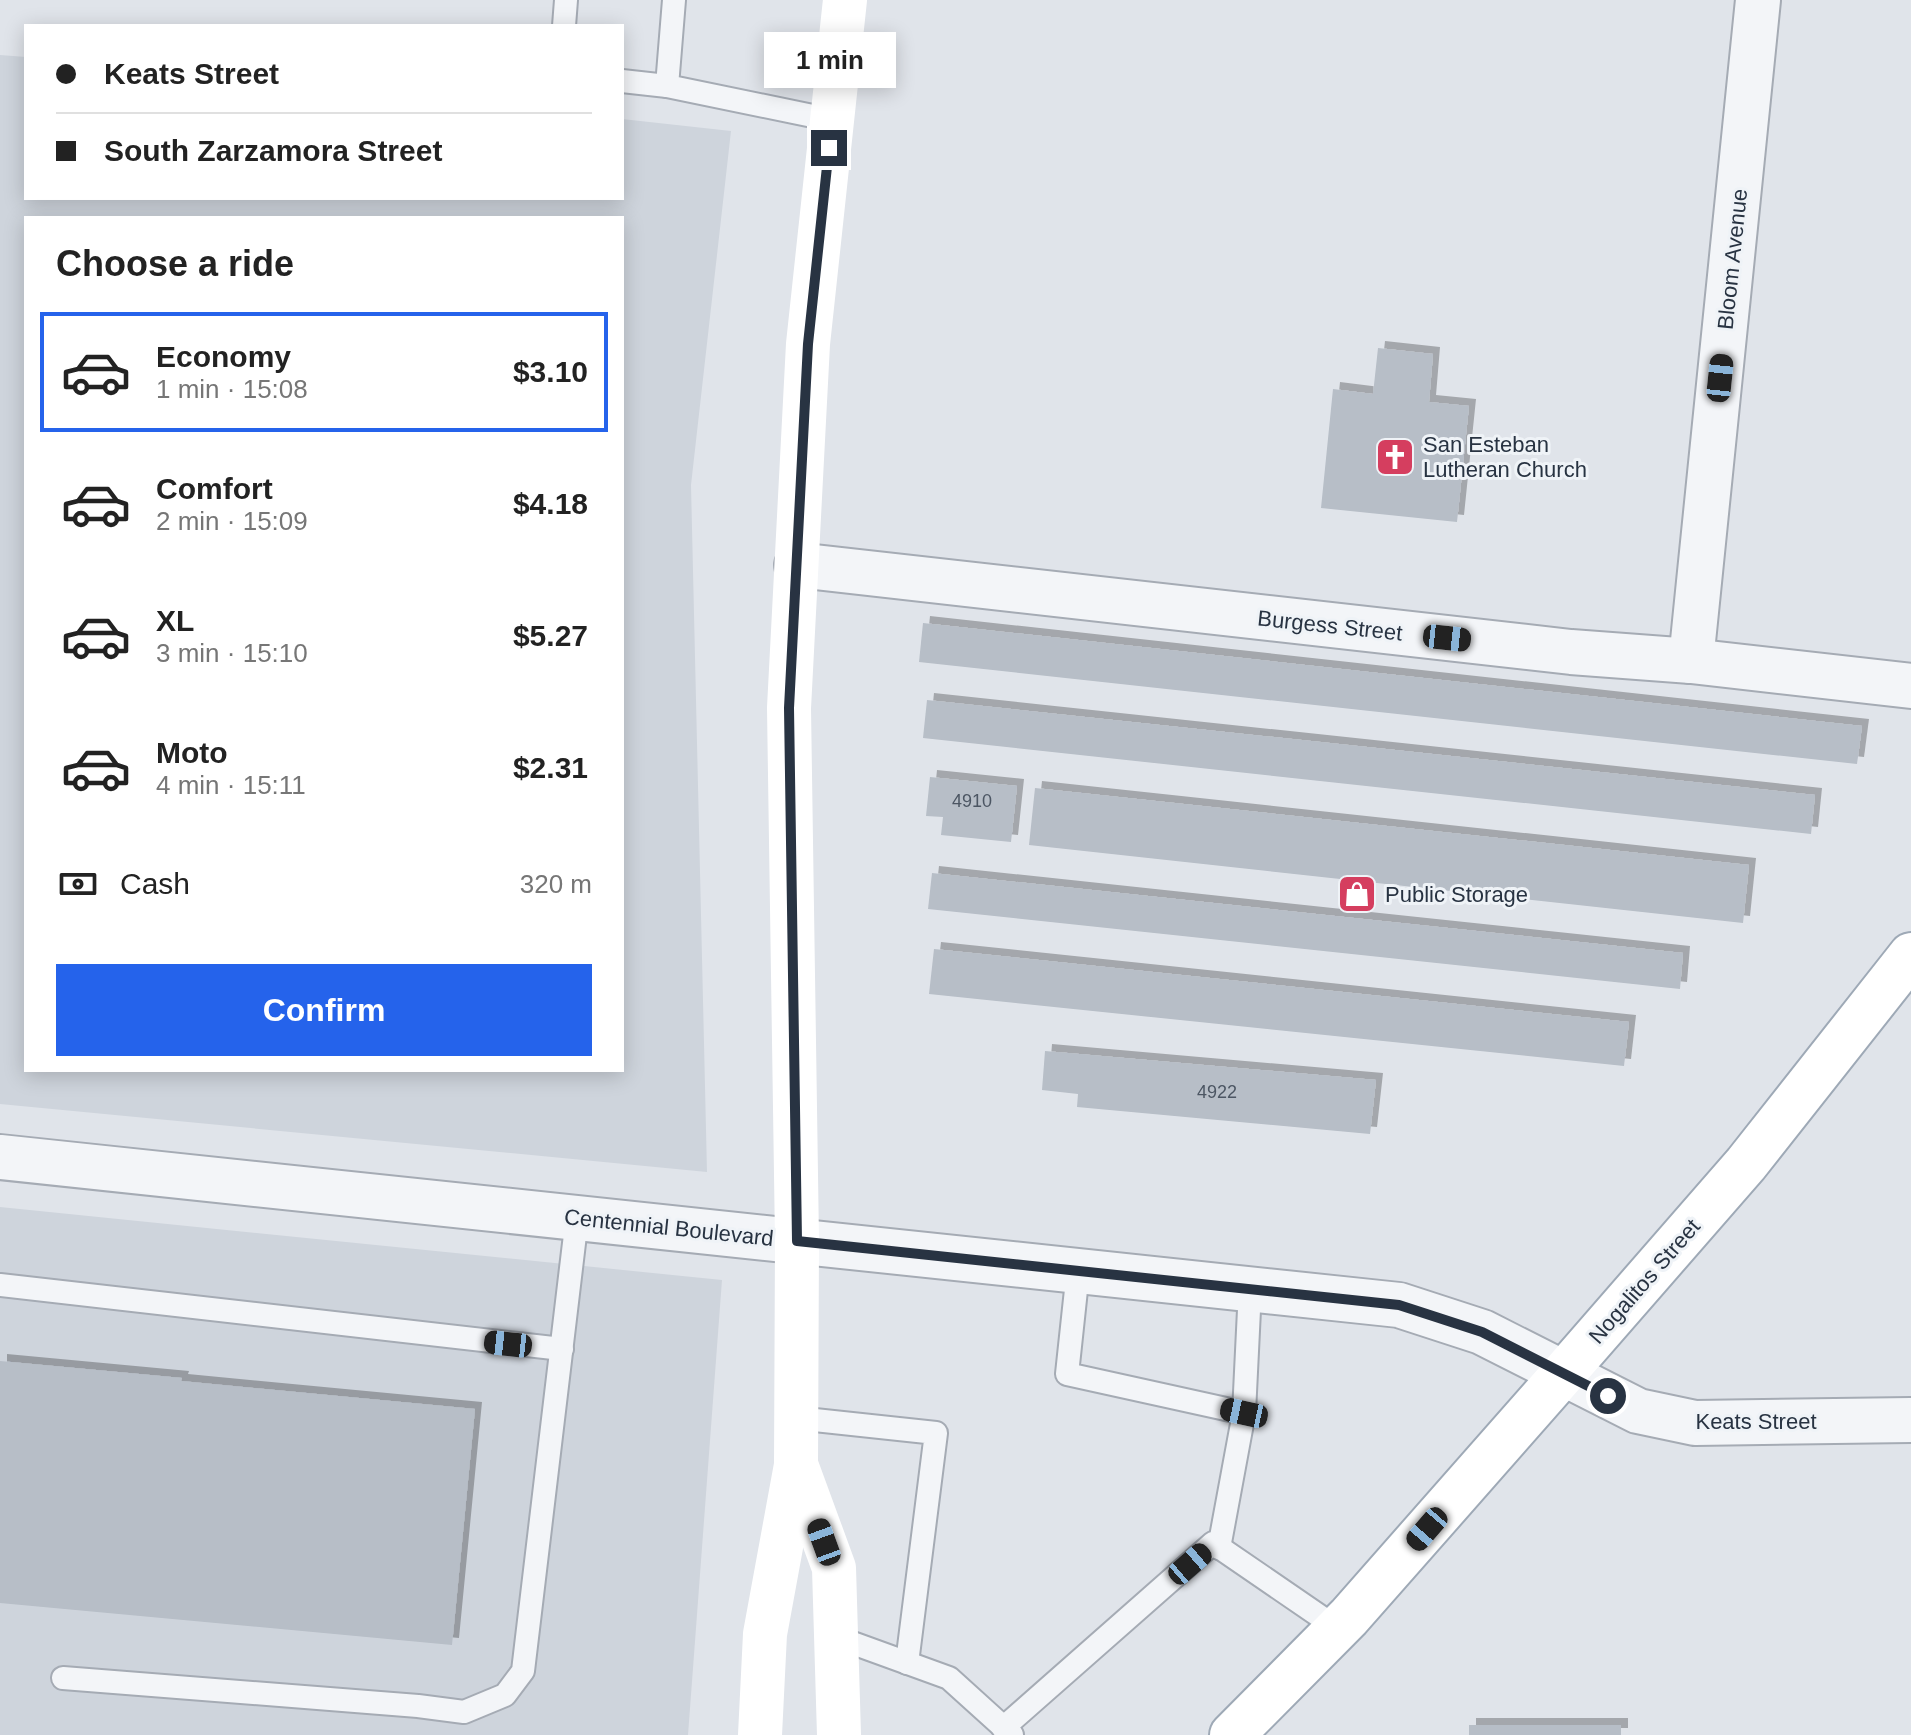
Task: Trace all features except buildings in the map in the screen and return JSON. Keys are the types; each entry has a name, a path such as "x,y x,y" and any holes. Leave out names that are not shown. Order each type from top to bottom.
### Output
{"main road":[{"path":"760,1735 765,1634 796,1465 797,1241 789,708 808,344 845,0"},
{"name":"Nogalitos Street","path":"1232,1735 1337,1628 1746,1164 1911,955"},
{"path":"796,1465 834,1568 839,1735"}],"street":[{"name":"Bloom Avenue","path":"1691,661 1758,0"},
{"name":"Burgess Street","path":"797,565 1555,651 1691,661 1911,686"},
{"name":"Centennial Boulevard","path":"0,1157 1399,1305 1482,1332 1563,1374"},
{"name":"Keats Street","path":"1563,1374 1638,1411 1695,1423 1911,1420"}],"lane":[{"path":"564,24 566,0"},
{"path":"667,86 674,0"},
{"path":"624,81 667,86 832,120"},
{"path":"63,1678 464,1712 505,1695 523,1671 577,1218"},
{"path":"1078,1271 1067,1374 1244,1413"},
{"path":"0,1285 562,1349"},
{"path":"1219,1548 1244,1413 1250,1289"},
{"path":"796,1418 936,1433 907,1663"},
{"path":"836,1637 949,1678 1008,1731 1213,1543 1337,1628"}],"shaded area":[{"path":"0,55 24,57 24,200 624,200 624,119 731,131 691,485 707,1172 0,1104"},
{"path":"0,1207 722,1280 688,1735 0,1735"}],"place":[{"name":"San Esteban Lutheran Church","path":"1395,457"},
{"name":"Public Storage","path":"1357,894"}],"route":[{"path":"829,148 808,344 789,708 797,1241 1399,1305 1482,1332 1608,1396"}]}
